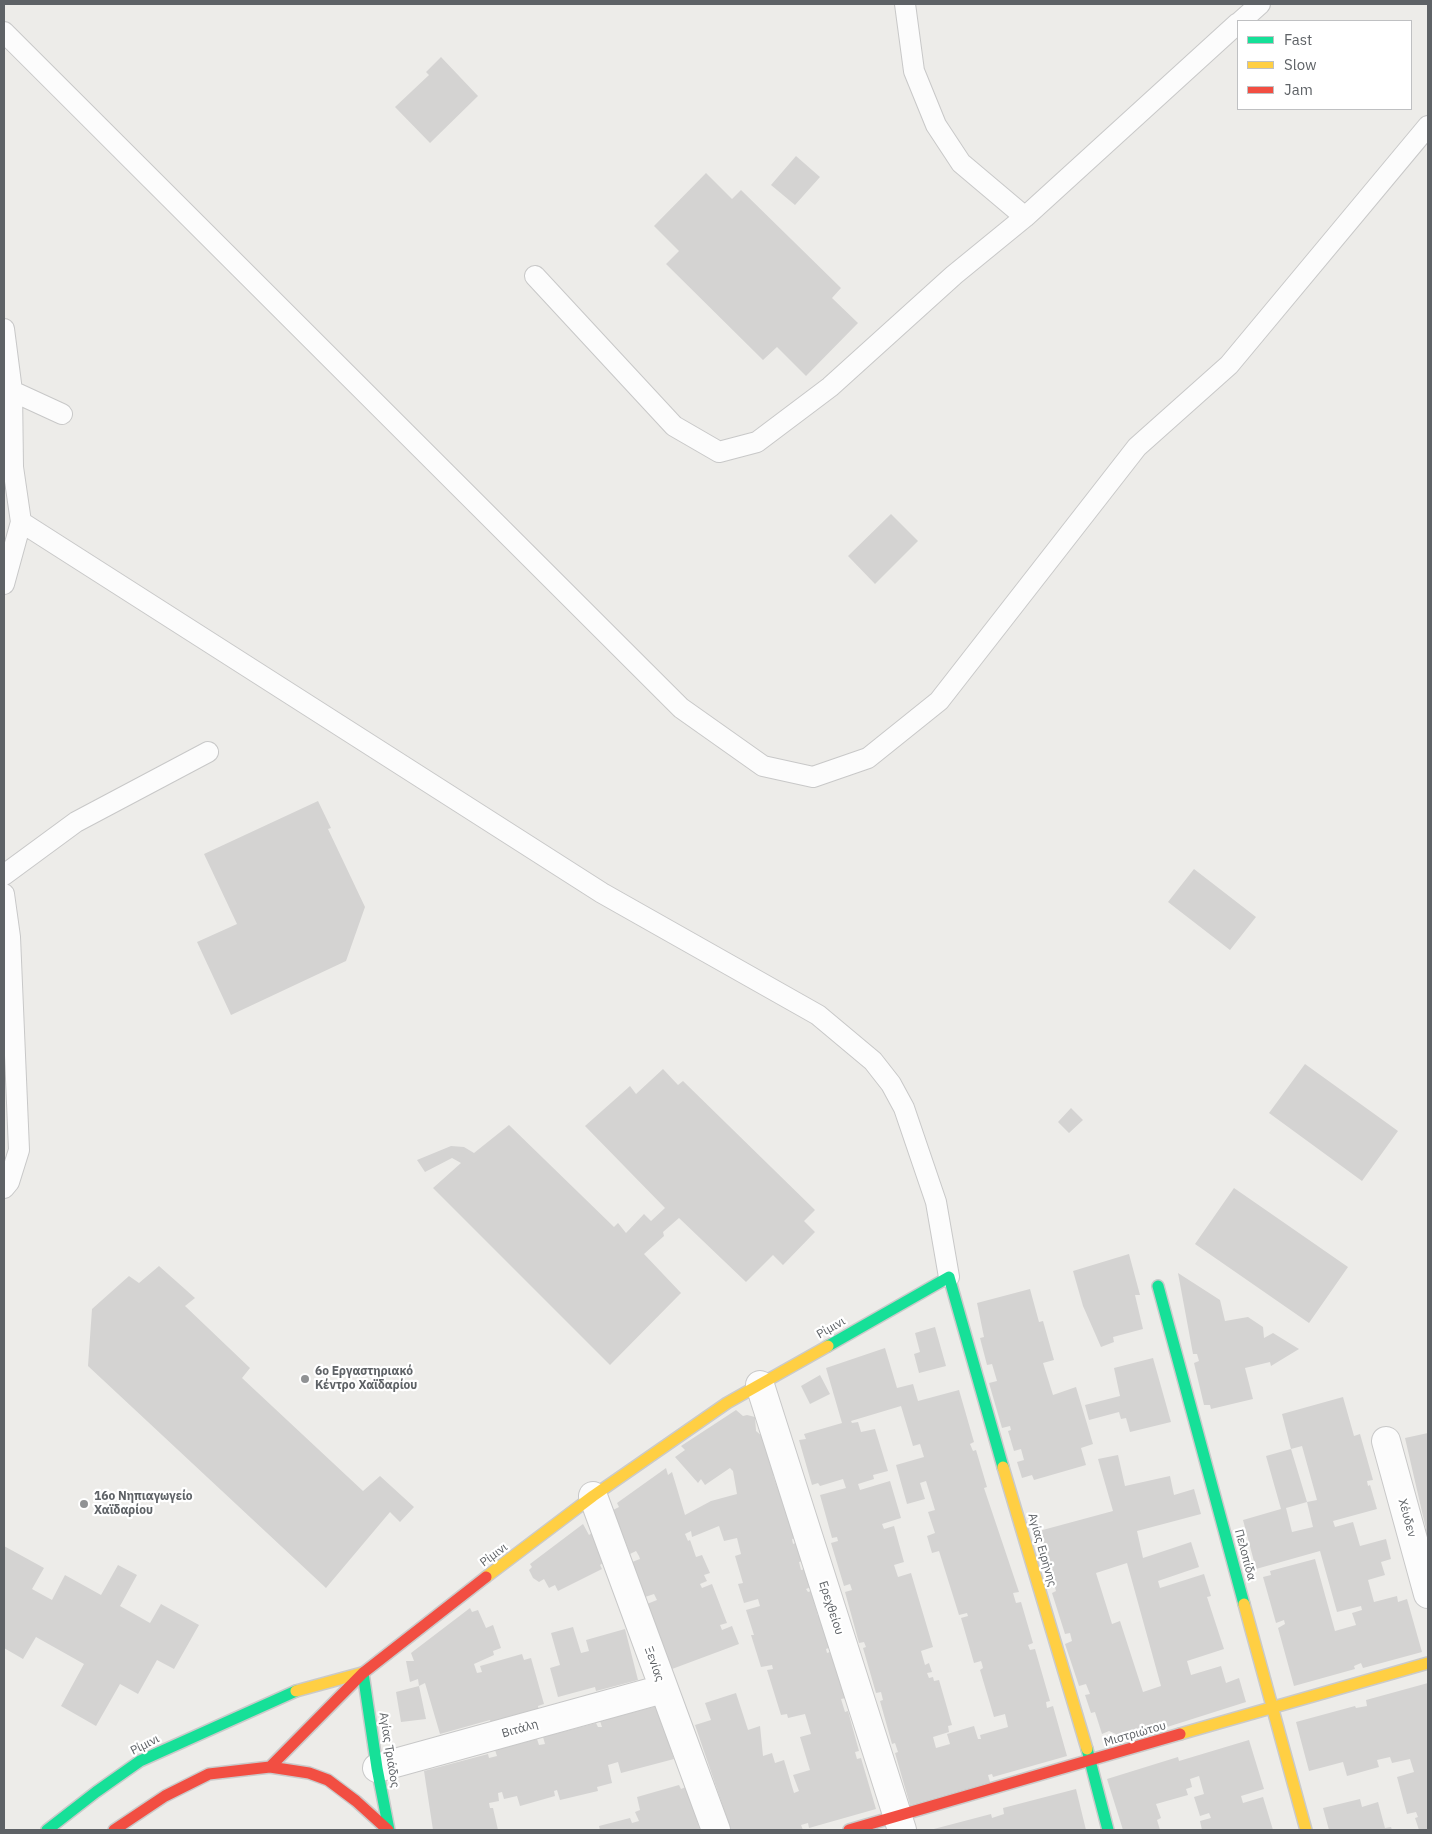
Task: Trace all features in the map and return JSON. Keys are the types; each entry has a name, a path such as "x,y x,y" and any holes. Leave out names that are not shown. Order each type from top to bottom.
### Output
{"street":[{"name":"Ρίμινι","path":"47,1830 140,1761 298,1690 363,1673 593,1496 727,1403 949,1277"},
{"name":"Αγίας Ειρήνης","path":"949,1277 1090,1761 1108,1830"},
{"name":"Πελοπίδα","path":"1158,1286 1306,1830"},
{"name":"Ερεχθείου","path":"760,1385 900,1823"},
{"name":"Χέυδεν","path":"1386,1441 1428,1594"},
{"name":"Ξενίας","path":"593,1496 716,1830"},
{"name":"Μιστριώτου","path":"849,1830 900,1823 1090,1761 1428,1663"},
{"path":"270,1767 363,1673"},
{"name":"Αγίας Τριάδος","path":"363,1673 388,1830"},
{"name":"Βιτάλη","path":"377,1768 663,1689"},
{"path":"114,1830 165,1796 209,1774 270,1767 309,1773 328,1780 356,1801 388,1830"}],"lane":[{"path":"905,4 914,71 936,125 961,162 1025,217"},
{"path":"1241,20 1260,4"},
{"path":"535,276 674,426 719,452 757,442 830,387 954,276 1025,217 1237,24"},
{"path":"4,32 681,708 763,766 813,777 868,758 939,701 1137,447 1229,365 1428,126"},
{"path":"4,329 12,391 13,467 21,522 4,584"},
{"path":"12,391 62,414"},
{"path":"21,522 602,893 818,1015 873,1061 891,1084 904,1108 936,1202 949,1277"},
{"path":"4,874 76,822 208,752"},
{"path":"4,894 10,937 20,1150 9,1182 4,1188"}],"building":[{"path":"441,57 478,96 430,143 395,107 429,75 426,72"},
{"path":"796,156 820,177 795,205 771,185"},
{"path":"706,173 732,199 741,190 841,288 832,298 858,323 806,376 777,347 763,360 666,264 679,251 654,226"},
{"path":"891,514 918,541 875,584 848,556"},
{"path":"318,801 331,828 328,829 365,907 346,961 231,1015 197,942 237,924 204,854"},
{"path":"1194,869 1256,917 1230,950 1168,902"},
{"path":"1305,1064 1398,1131 1362,1181 1269,1113"},
{"path":"663,1069 678,1085 683,1081 815,1210 804,1221 815,1232 783,1265 773,1255 746,1282 679,1218 663,1232 664,1236 644,1254 681,1293 610,1365 433,1188 461,1163 452,1158 425,1172 417,1160 451,1146 464,1147 474,1153 509,1125 614,1227 618,1223 626,1233 644,1214 651,1221 665,1208 585,1126 630,1086 636,1094"},
{"path":"1071,1108 1083,1120 1069,1133 1058,1122"},
{"path":"1234,1188 1348,1267 1309,1323 1195,1244"},
{"path":"1129,1254 1140,1295 1135,1295 1143,1329 1113,1337 1114,1342 1101,1347 1083,1306 1073,1271"},
{"path":"159,1266 195,1298 185,1306 250,1368 242,1378 363,1491 380,1476 414,1507 400,1522 390,1512 326,1588 88,1366 92,1309 129,1276 139,1283"},
{"path":"1178,1273 1220,1300 1225,1321 1248,1317 1263,1327 1264,1338 1273,1333 1299,1349 1271,1366 1270,1362 1245,1368 1253,1399 1211,1409 1210,1405 1204,1405 1194,1363 1199,1361 1197,1354 1193,1354"},
{"path":"1030,1289 1039,1322 1043,1321 1054,1360 1043,1363 1053,1395 1076,1387 1093,1444 1081,1448 1086,1465 1034,1480 1032,1475 1022,1478 1017,1462 1024,1460 1021,1449 1014,1451 1008,1431 1011,1430 1010,1426 1002,1428 989,1383 997,1381 992,1364 987,1365 980,1338 984,1337 977,1303"},
{"path":"935,1327 946,1366 919,1373 914,1354 920,1352 915,1333"},
{"path":"885,1348 897,1388 913,1384 918,1401 959,1390 974,1442 970,1444 973,1451 976,1450 987,1487 984,1488 1019,1592 1013,1593 1016,1603 1021,1602 1033,1643 1028,1645 1030,1650 1035,1649 1050,1701 1046,1702 1047,1708 1053,1706 1067,1756 993,1777 992,1774 988,1775 990,1782 910,1805 895,1753 898,1752 895,1743 892,1744 880,1701 883,1700 881,1692 876,1693 863,1648 866,1647 864,1642 859,1643 845,1592 852,1590 850,1584 844,1586 831,1543 838,1541 837,1537 832,1538 820,1495 846,1488 843,1479 820,1486 818,1483 812,1485 799,1440 806,1439 804,1434 842,1423 826,1368","holes":["901,1406 913,1446 920,1444 924,1457 896,1465 907,1504 925,1499 920,1483 926,1481 935,1510 928,1512 935,1533 927,1536 932,1553 939,1551 959,1615 967,1613 968,1616 961,1618 974,1663 981,1661 983,1668 980,1670 994,1717 1005,1714 1008,1727 980,1735 981,1739 978,1739 974,1726 947,1734 950,1744 936,1748 933,1737 949,1732 948,1726 952,1725 939,1680 934,1681 933,1677 929,1678 927,1673 932,1672 929,1663 925,1665 921,1651 933,1647 911,1573 898,1577 894,1565 904,1562 894,1526 884,1529 882,1524 901,1518 890,1481 860,1490 858,1484 874,1479 873,1475 888,1471 875,1429 861,1432 858,1422 852,1423 851,1421"]},
{"path":"1153,1358 1171,1422 1130,1432 1126,1418 1121,1419 1119,1412 1089,1420 1085,1405 1120,1396 1114,1368"},
{"path":"820,1375 830,1394 810,1404 801,1386"},
{"path":"1343,1397 1354,1436 1360,1434 1373,1480 1367,1481 1368,1486 1370,1485 1377,1509 1333,1521 1335,1527 1353,1522 1360,1546 1386,1539 1391,1559 1381,1562 1385,1575 1368,1580 1374,1602 1397,1596 1398,1602 1407,1599 1422,1652 1363,1668 1361,1663 1354,1666 1355,1669 1294,1686 1278,1628 1285,1624 1284,1620 1276,1623 1263,1577 1271,1575 1270,1571 1315,1559 1335,1631 1356,1625 1352,1613 1362,1610 1361,1606 1337,1612 1320,1551 1256,1569 1243,1520 1281,1509 1266,1456 1291,1449 1282,1414","holes":["1302,1446 1317,1500 1307,1502 1291,1449","1307,1502 1313,1527 1292,1532 1286,1508"]},
{"path":"736,1410 743,1416 755,1417 756,1431 763,1437 779,1474 773,1475 797,1538 792,1539 793,1544 798,1542 803,1561 799,1562 801,1570 806,1569 811,1587 806,1589 808,1592 811,1591 818,1616 821,1615 831,1647 826,1649 827,1653 833,1651 846,1698 841,1699 845,1712 848,1711 859,1751 855,1752 857,1759 861,1758 876,1809 809,1828 808,1823 801,1825 803,1830 731,1830 695,1725 711,1720 705,1703 736,1693 748,1730 760,1726 763,1756 772,1753 775,1763 784,1760 794,1793 799,1791 793,1775 810,1770 800,1737 811,1734 805,1714 788,1718 787,1714 781,1715 767,1670 773,1669 772,1665 761,1667 751,1635 754,1635 746,1610 760,1606 758,1599 744,1603 738,1584 743,1583 735,1556 741,1554 737,1538 724,1541 719,1526 692,1537 691,1531 685,1534 688,1541 690,1540 696,1557 702,1555 710,1573 704,1575 707,1581 700,1584 702,1588 712,1584 727,1623 720,1625 722,1630 732,1626 739,1644 672,1669 647,1604 657,1600 654,1594 645,1597 632,1562 640,1559 639,1556 636,1551 630,1554 613,1510 619,1507 617,1503 666,1468 668,1475 672,1472 685,1515 711,1501 737,1494 733,1471 730,1468 705,1485 701,1479 698,1483 675,1457 685,1450 681,1446"},
{"path":"1428,1433 1428,1553 1421,1530 1426,1529 1405,1438"},
{"path":"1118,1455 1125,1486 1170,1476 1174,1495 1194,1489 1201,1514 1137,1531 1143,1558 1191,1542 1199,1567 1158,1581 1160,1588 1204,1574 1211,1596 1207,1597 1224,1649 1187,1661 1191,1675 1221,1666 1226,1683 1239,1678 1246,1702 1123,1741 1118,1735 1109,1731 1102,1734 1095,1712 1091,1713 1085,1695 1090,1694 1086,1684 1079,1686 1065,1644 1072,1641 1070,1633 1065,1634 1052,1593 1056,1591 1039,1531 1113,1511 1098,1459","holes":["1127,1563 1161,1686 1143,1692 1120,1621 1112,1624 1096,1573"]},
{"path":"583,1524 589,1535 593,1532 606,1561 600,1565 602,1569 558,1591 555,1585 549,1588 544,1579 539,1582 533,1578 529,1570 532,1567 530,1564"},
{"path":"4,1546 44,1568 32,1589 52,1600 65,1575 101,1595 118,1565 137,1575 120,1606 150,1623 161,1604 199,1625 174,1669 157,1660 138,1694 120,1684 96,1726 61,1706 84,1664 36,1637 23,1659 4,1648"},
{"path":"470,1608 472,1612 478,1610 486,1628 493,1625 501,1648 493,1651 494,1655 474,1664 477,1673 482,1672 480,1666 522,1654 524,1660 531,1658 544,1704 538,1706 539,1712 492,1726 490,1720 440,1734 425,1683 419,1686 418,1679 410,1682 406,1661 414,1661 411,1653"},
{"path":"573,1627 581,1653 589,1651 586,1640 625,1629 638,1680 596,1691 595,1687 558,1697 550,1668 560,1665 551,1633"},
{"path":"1428,1683 1428,1830 1419,1830 1415,1818 1418,1817 1416,1812 1407,1814 1397,1777 1414,1772 1410,1759 1392,1763 1390,1757 1377,1760 1379,1767 1347,1776 1343,1762 1309,1771 1296,1722 1355,1706 1356,1708 1367,1706 1366,1700"},
{"path":"419,1686 426,1719 401,1722 396,1692"},
{"path":"657,1706 674,1759 621,1773 618,1762 608,1765 612,1783 597,1787 598,1791 560,1800 557,1790 554,1791 555,1796 520,1806 517,1796 504,1799 502,1792 498,1793 499,1801 489,1803 490,1808 493,1808 498,1830 433,1830 424,1771 488,1754 489,1758 497,1756 495,1750 537,1739 539,1745 545,1744 543,1737 596,1723 598,1727 602,1727 600,1721"},
{"path":"1249,1740 1264,1789 1241,1796 1243,1803 1263,1797 1273,1830 1202,1830 1200,1821 1211,1818 1209,1813 1200,1816 1194,1797 1204,1794 1199,1776 1190,1779 1192,1787 1186,1789 1188,1795 1156,1804 1161,1818 1157,1820 1160,1830 1123,1830 1107,1779 1178,1757 1179,1761"},
{"path":"679,1785 681,1789 686,1787 700,1830 600,1830 599,1826 630,1818 632,1823 639,1821 635,1812 640,1810 637,1797"},
{"path":"1076,1789 1086,1830 930,1830 991,1814 992,1818 1004,1814 1003,1808"},
{"path":"1360,1799 1362,1807 1378,1802 1385,1828 1391,1827 1392,1830 1329,1830 1323,1808"}],"traffic: fast":[{"path":"828,1346 949,1277 1003,1467"},
{"path":"1158,1286 1244,1604"},
{"path":"363,1673 377,1768 389,1830"},
{"path":"47,1830 140,1761 296,1691"},
{"path":"1087,1749 1108,1830"}],"traffic: slow":[{"path":"486,1577 593,1496 727,1403 828,1346"},
{"path":"1003,1467 1087,1749"},
{"path":"1244,1604 1306,1830"},
{"path":"1180,1734 1428,1663"},
{"path":"296,1691 362,1673"}],"traffic: jam":[{"path":"270,1767 363,1673 486,1577"},
{"path":"849,1830 1180,1734"},
{"path":"114,1830 165,1796 209,1774 270,1767 309,1773 328,1780 356,1801 388,1830"}],"place":[{"name":"6ο Εργαστηριακό Κέντρο Χαϊδαρίου","path":"305,1379"},
{"name":"16ο Νηπιαγωγείο Χαϊδαρίου","path":"84,1504"}]}
